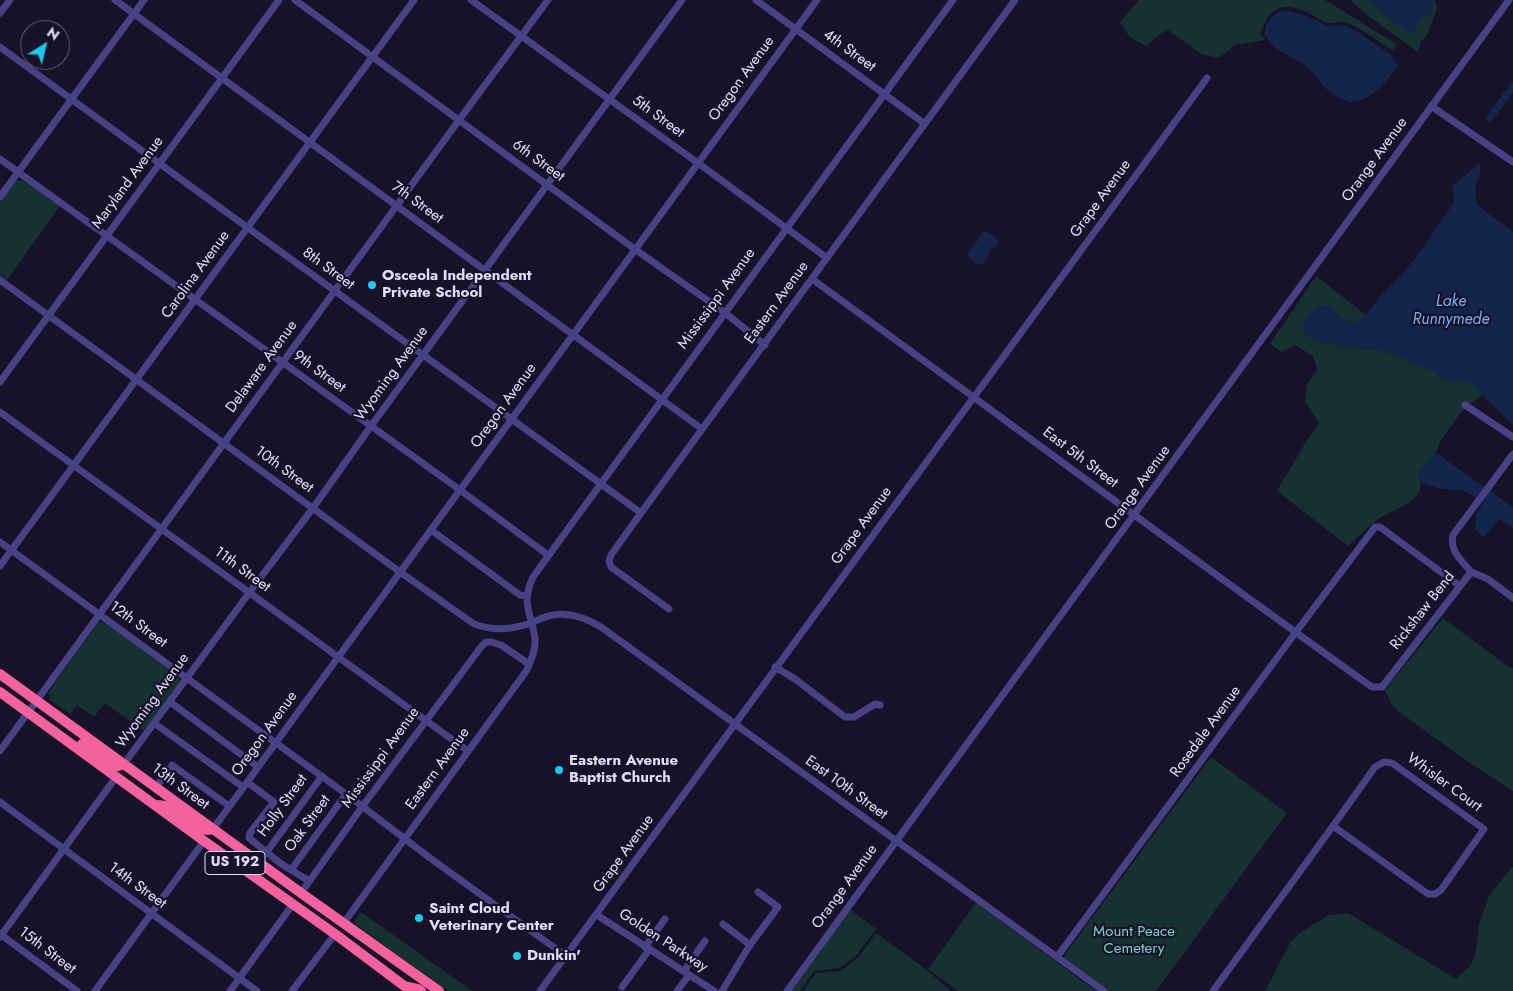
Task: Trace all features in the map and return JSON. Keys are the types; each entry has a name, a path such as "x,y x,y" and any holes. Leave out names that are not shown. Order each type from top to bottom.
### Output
{"highway":[{"name":"13th Street","path":"0,674 343,924"},
{"name":"13th Street","path":"0,692 335,934"},
{"path":"67,740 84,744 112,765 124,764"},
{"path":"116,777 128,774 146,788 156,787"},
{"path":"153,804 172,808 201,829 206,831 213,829"},
{"path":"204,841 210,838 216,839 266,875 284,881"},
{"path":"265,885 284,890 330,923 343,924"},
{"name":"US 192","path":"343,924 439,991"},
{"path":"335,934 350,935 407,977 417,975"},
{"name":"US 192","path":"335,934 407,988"},
{"path":"407,988 422,991"}],"street":[{"path":"0,13 10,0"},
{"name":"7th Street","path":"115,0 702,430"},
{"path":"0,197 144,0"},
{"name":"Maryland Avenue","path":"0,382 279,0"},
{"name":"6th Street","path":"295,0 636,250 724,312 765,344"},
{"name":"Carolina Avenue","path":"0,566 414,0"},
{"name":"5th Street","path":"471,0 522,35 827,258"},
{"name":"Delaware Avenue","path":"0,751 548,0"},
{"name":"Wyoming Avenue","path":"124,764 249,593 314,508 371,426 682,0"},
{"name":"4th Street","path":"756,0 925,124"},
{"name":"Oregon Avenue","path":"213,829 817,0"},
{"name":"Mississippi Avenue","path":"531,623 527,609 527,596 532,577 953,0"},
{"name":"Eastern Avenue","path":"668,609 611,567 609,561 612,555 1016,0"},
{"name":"Orange Avenue","path":"787,991 1509,0"},
{"name":"8th Street","path":"0,47 641,513"},
{"name":"Grape Avenue","path":"540,991 1207,78"},
{"path":"1432,106 1513,162"},
{"name":"9th Street","path":"0,159 548,555"},
{"name":"East 5th Street","path":"812,279 1134,516 1372,687 1382,687"},
{"name":"10th Street","path":"0,280 474,624 496,630 531,623 553,615 569,614"},
{"path":"1465,405 1513,437"},
{"name":"11th Street","path":"0,412 468,751"},
{"name":"Rickshaw Bend","path":"1382,687 1471,572 1454,550 1452,540 1513,454"},
{"name":"Rosedale Avenue","path":"1057,957 1375,527 1380,527 1460,586"},
{"path":"430,530 520,595 527,596"},
{"name":"12th Street","path":"0,542 566,956"},
{"path":"1471,572 1488,579 1513,598"},
{"name":"East 10th Street","path":"569,614 591,621 601,628 1104,991"},
{"name":"Eastern Avenue","path":"343,924 527,670 532,659 535,640 531,623"},
{"name":"Mississippi Avenue","path":"301,893 362,806 478,650 486,642 491,642 501,645 529,664"},
{"path":"775,667 795,679 845,717 854,717 875,704 880,705"},
{"path":"170,702 258,767"},
{"path":"154,723 245,785 274,802 250,833 249,838 291,870 309,881"},
{"name":"Whisler Court","path":"1212,991 1375,767 1384,762 1392,763 1484,829 1441,890 1435,894 1428,894 1333,826"},
{"path":"156,787 172,765 229,806"},
{"name":"Holly Street","path":"266,852 322,776"},
{"path":"0,935 116,777"},
{"name":"Oak Street","path":"291,870 346,794"},
{"name":"14th Street","path":"0,802 257,991"},
{"path":"95,991 204,841"},
{"path":"722,991 750,945 778,907 758,892"},
{"path":"230,991 293,904"},
{"name":"Golden Parkway","path":"597,915 714,991"},
{"path":"622,987 665,919"},
{"path":"723,924 750,945"},
{"path":"292,991 335,934"},
{"name":"15th Street","path":"0,935 78,991"},
{"path":"677,991 704,941"}],"green space":[{"path":"1139,0 1325,0 1396,44 1393,50 1348,23 1328,23 1307,12 1283,7 1277,9 1267,18 1260,34 1265,40 1235,45 1219,58 1201,54 1168,30 1156,37 1146,47 1129,36 1120,22"},
{"path":"1350,0 1369,0 1386,16 1412,31 1433,5 1431,0 1434,0 1437,8 1427,35 1421,42 1418,52 1368,16"},
{"path":"18,180 25,181 60,206 7,280 0,275 0,202"},
{"path":"1316,276 1366,315 1356,323 1351,322 1341,318 1329,306 1319,341 1350,348 1377,349 1403,357 1415,364 1433,370 1441,378 1455,381 1468,380 1482,395 1461,412 1441,440 1436,453 1418,474 1421,483 1415,497 1409,503 1377,520 1348,546 1277,491 1319,423 1305,402 1307,385 1317,370 1313,356 1295,345 1281,352 1270,344"},
{"path":"1443,618 1509,667 1513,668 1513,791 1464,759 1402,714 1392,705 1385,690"},
{"path":"99,622 106,623 179,677 180,682 144,731 105,703 94,717 77,705 71,713 75,718 49,699 51,696 48,694 56,681"},
{"name":"Mount Peace Cemetery","path":"1211,757 1287,813 1156,991 1110,991 1063,957"},
{"path":"1513,867 1513,991 1265,991 1290,943 1298,934 1329,915 1348,913 1456,979 1471,965 1477,948 1479,924 1489,896"},
{"name":"Mount Peace Cemetery","path":"976,903 1096,991 958,991 928,969"},
{"path":"849,909 876,929 856,956 839,968 814,971 800,991 790,991"},
{"path":"361,912 472,991 448,991 356,925 354,922"},
{"path":"876,933 928,971 951,991 803,991 816,973 840,971 858,958"}],"water":[{"path":"1369,0 1431,0 1433,5 1431,14 1424,17 1410,34"},
{"path":"1284,10 1304,15 1328,26 1343,25 1356,31 1391,55 1397,66 1394,72 1377,90 1363,100 1349,102 1341,99 1326,88 1305,65 1273,46 1269,41 1266,36 1265,27 1269,20"},
{"name":"Lake Runnymede","path":"1480,163 1480,174 1475,194 1477,205 1513,232 1513,425 1468,381 1441,378 1433,370 1415,364 1403,357 1377,349 1350,348 1319,341 1308,337 1302,327 1318,306 1329,306 1344,320 1356,323 1366,315 1380,296 1404,272 1422,249 1454,202 1452,186"},
{"path":"983,231 994,235 997,240 997,246 990,250 984,264 981,264 972,261 967,254"},
{"path":"1436,453 1513,507 1513,528 1500,519 1483,538 1475,529 1476,515 1483,502 1462,490 1440,489 1422,483 1417,474"}],"waterway":[{"path":"1490,118 1513,86"}],"place":[{"name":"Osceola Independent Private School","path":"372,285"},
{"name":"Eastern Avenue Baptist Church","path":"559,770"},
{"name":"Saint Cloud Veterinary Center","path":"419,918"},
{"name":"Dunkin'","path":"517,956"}]}
